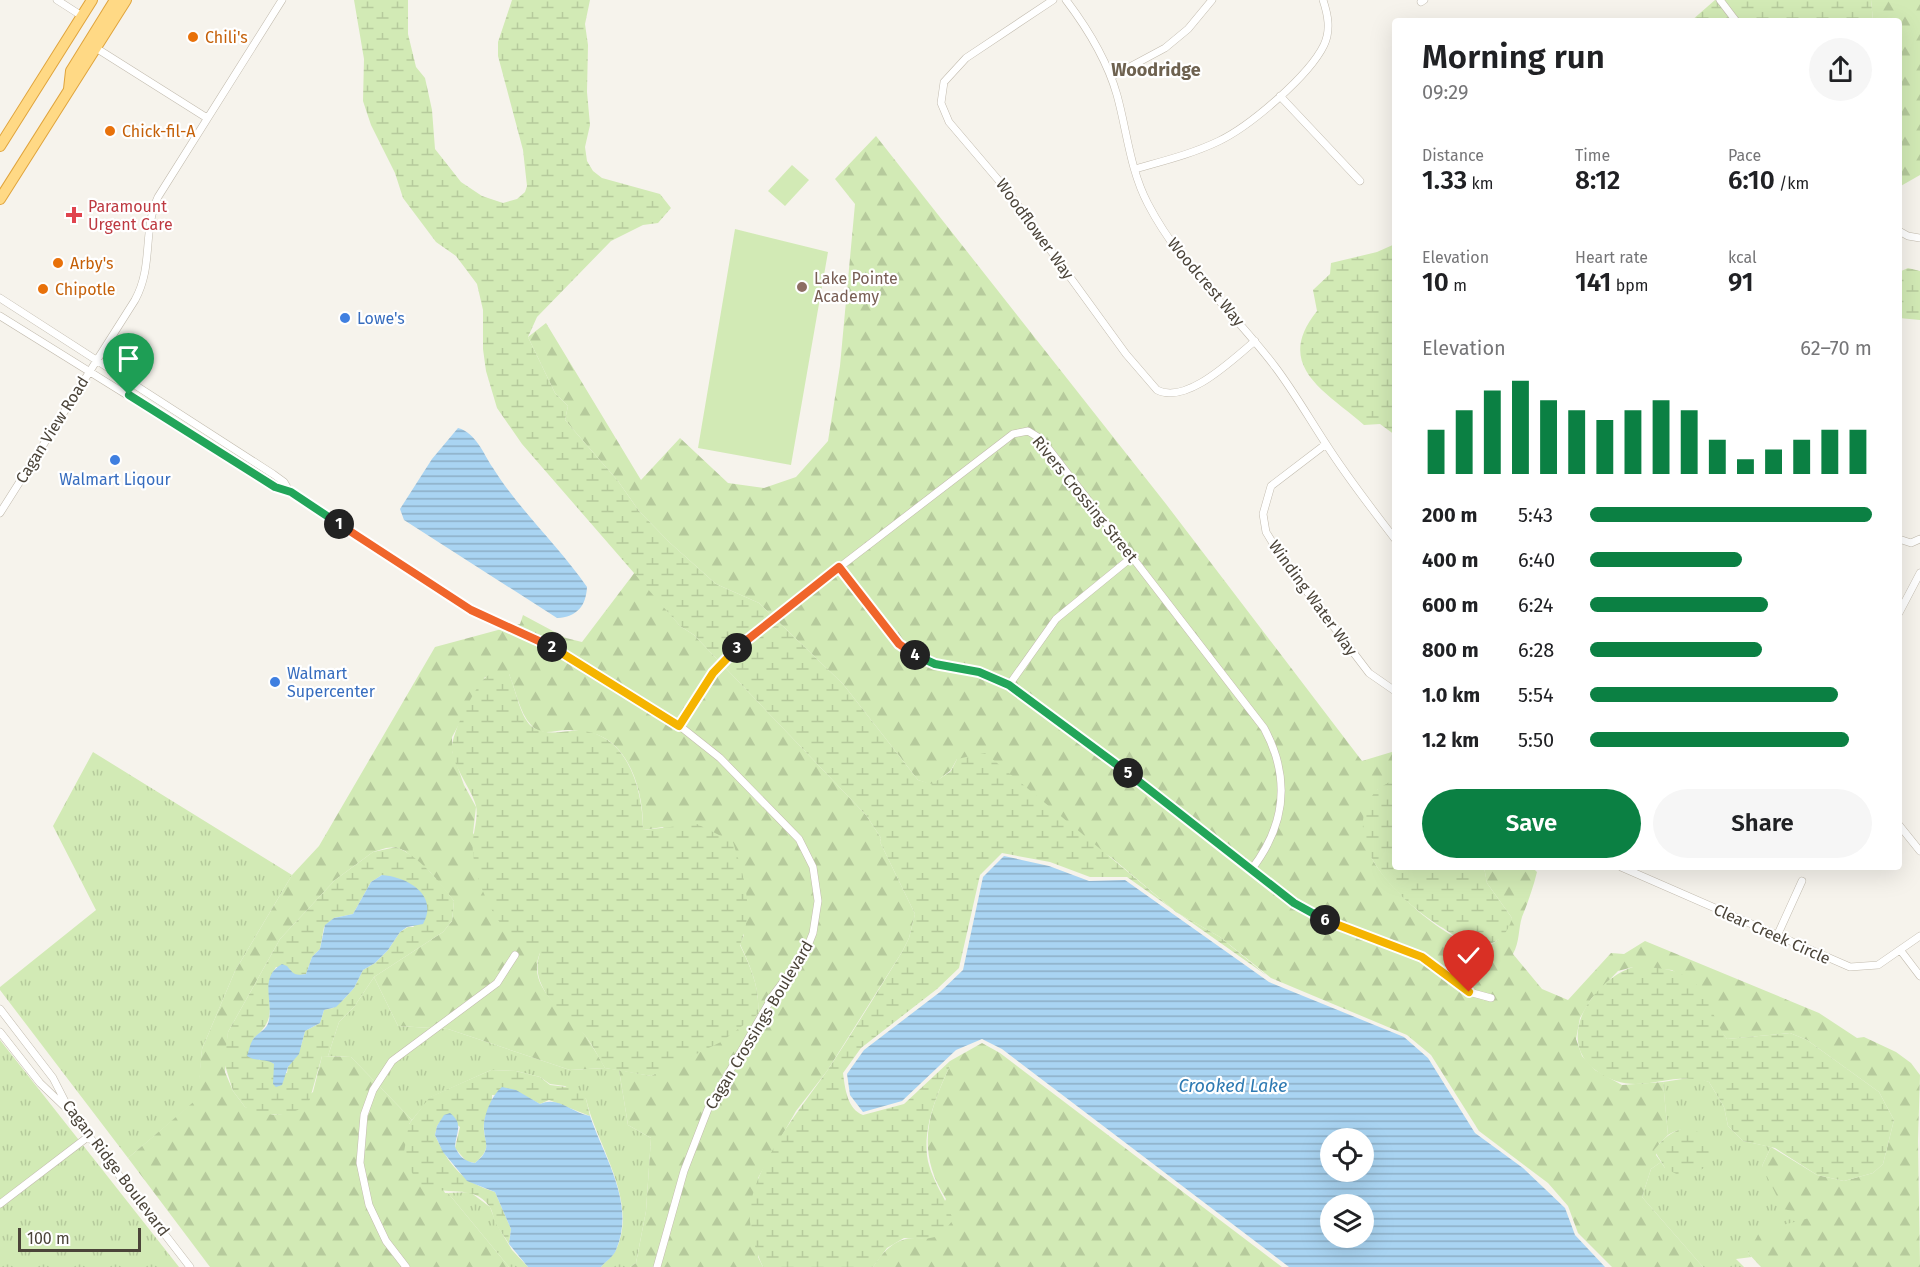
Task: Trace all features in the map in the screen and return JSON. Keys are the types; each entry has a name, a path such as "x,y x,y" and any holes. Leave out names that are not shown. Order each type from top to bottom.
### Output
{"highway":[{"path":"0,146 92,0"},
{"path":"69,90 68,81 71,71 115,0"},
{"path":"0,199 126,0"}],"street":[{"path":"57,0 82,16"},
{"name":"Cagan View Road","path":"0,513 144,281 148,259 150,219 158,197 282,0"},
{"name":"Woodflower Way","path":"1053,0 976,51 957,67 941,90 943,110 1006,189 1126,354 1157,390 1176,393 1198,385 1256,342"},
{"name":"Woodcrest Way","path":"1066,0 1091,35 1111,77 1135,169 1147,202 1169,240 1256,342 1392,535"},
{"path":"1111,77 1165,48 1188,29 1212,0"},
{"path":"1135,169 1219,141 1280,96 1318,56 1325,44 1329,26 1323,0"},
{"path":"1720,0 1734,18"},
{"path":"96,48 207,118"},
{"path":"1280,96 1360,181"},
{"path":"1902,233 1920,238"},
{"path":"0,298 281,479 291,492"},
{"name":"Cagan Crossings Boulevard","path":"0,316 275,487 291,492 471,610 546,644 679,726 720,758 799,840 813,867 818,901 813,933 805,953 774,994 708,1109 684,1171 657,1267"},
{"name":"Rivers Crossing Street","path":"679,726 713,673 746,639 1013,434 1028,431 1041,439 1264,728 1276,750 1282,775 1277,818 1266,851 1251,870"},
{"name":"Winding Water Way","path":"1326,444 1271,486 1265,504 1264,524 1273,547 1320,612 1369,673 1392,689"},
{"path":"1902,540 1911,543 1920,539"},
{"path":"1009,685 1056,619 1132,557"},
{"path":"839,567 899,644 921,659 951,668 979,672 1009,685 1152,791 1294,903 1344,929 1400,947 1442,970 1469,992 1491,998"},
{"path":"1902,607 1920,573"},
{"path":"1902,829 1920,851"},
{"name":"Clear Creek Circle","path":"1628,870 1850,967 1878,965 1920,936"},
{"path":"1777,936 1802,881"},
{"path":"1901,951 1920,976"},
{"path":"406,1267 386,1241 369,1205 360,1164 364,1115 373,1090 392,1061 497,983 515,955"},
{"name":"Cagan Ridge Boulevard","path":"0,1009 53,1078 71,1113 190,1267"},
{"path":"0,1032 40,1083 71,1113"},
{"path":"0,1204 89,1136"}],"green space":[{"path":"354,0 408,0 408,34 416,67 425,78 432,110 435,149 461,182 482,196 503,203 517,199 525,192 527,186 523,150 498,56 498,42 512,0 590,0 585,24 588,45 587,92 590,125 585,147 587,161 593,171 602,178 660,194 671,208 658,223 643,225 611,241 537,317 528,337 555,393 568,406 565,420 618,481 639,511 669,542 716,584 759,603 843,684 918,780 932,784 951,771 957,759 985,753 1172,909 1127,877 1090,877 1050,862 1002,853 980,875 959,968 937,989 861,1048 843,1073 850,1103 863,1115 904,1104 950,1061 931,1114 927,1153 931,1172 953,1220 940,1236 925,1239 904,1238 887,1248 873,1267 763,1267 753,1239 750,1210 753,1193 769,1156 837,1056 902,952 909,938 915,914 880,842 881,838 866,815 694,635 680,626 522,444 497,408 486,371 483,349 483,310 477,284 456,256 436,242 403,198 395,173 371,125 363,101 364,59"},
{"path":"1715,0 1871,0 1873,18 1694,18"},
{"path":"1871,0 1920,0 1920,175 1902,185 1902,18 1873,18"},
{"path":"876,136 1166,504 1362,761 1392,752 1392,782 1377,790 1371,835 1372,858 1391,884 1423,915 1459,939 1475,945 1489,945 1500,938 1512,918 1487,883 1485,870 1535,870 1537,872 1513,954 1542,989 1568,1000 1611,953 1624,954 1645,941 1819,1013 1857,1038 1864,1037 1896,1052 1911,1063 1920,1075 1918,1140 1920,1267 1761,1267 1748,1253 1760,1231 1817,1216 1783,1209 1762,1166 1771,1147 1817,1175 1844,1181 1873,1173 1883,1164 1894,1120 1879,1092 1807,1040 1790,1033 1727,1039 1715,1023 1700,990 1672,970 1633,967 1618,971 1591,999 1580,1018 1576,1039 1582,1056 1595,1070 1622,1085 1663,1082 1668,1135 1659,1144 1656,1155 1661,1162 1651,1169 1642,1197 1703,1267 1612,1267 1578,1233 1568,1206 1548,1183 1479,1131 1431,1055 1407,1035 1271,978 1220,937 1176,912 1112,858 957,759 951,770 932,785 918,780 843,684 759,603 716,584 669,542 639,511 618,481 565,420 568,406 555,393 528,337 546,323 641,480 680,438 728,483 764,488 796,477 828,441 840,366 855,204 835,179"},
{"path":"792,165 809,180 785,206 768,191"},
{"path":"735,229 828,252 791,465 698,448"},
{"path":"1392,245 1392,433 1380,424 1364,425 1320,388 1309,376 1302,362 1300,347 1305,330 1317,311 1313,290 1330,274 1331,263 1377,252"},
{"path":"1908,268 1920,271 1920,320 1902,318 1902,271"},
{"path":"635,572 680,626 694,635 866,815 881,838 880,842 915,914 909,938 902,952 827,1071 796,1111 758,1178 758,1257 763,1267 630,1267 636,1263 646,1211 651,1138 628,1125 619,1070 651,1076 758,1014 756,987 740,944 744,935 663,827 643,830 641,803 634,775 620,751 610,741 595,734 570,730 544,732 535,729 523,714 509,674 485,677 452,737 452,751 464,785 476,807 473,833 540,953 537,966 538,978 543,989 578,1026 605,1068 570,1070 448,1029 398,1026 374,977 443,932 452,921 454,901 430,872 405,851 396,847 373,852 335,880 280,939 228,1032 225,1072 233,1091 245,1107 282,1115 313,1092 322,1056 351,1057 412,1120 409,1124 445,1193 448,1193 509,1267 210,1267 128,1158 197,1099 202,1049 235,971 292,875 319,846 435,647 520,624 523,615 566,638 582,642"},
{"path":"498,671 509,674 525,718 534,728 546,732 584,731 599,735 612,744 630,768 636,784 643,830 697,824 733,842 744,880 747,905 747,918 740,945 756,987 758,1014 721,1042 651,1076 605,1068 585,1036 556,1007 542,987 537,965 540,953 527,948 504,927 494,913 479,881 473,846 477,817 476,806 456,765 452,744 464,713 481,682"},
{"path":"93,752 292,875 235,971 202,1049 198,1099 128,1158 0,990 0,987 96,910 53,826"},
{"path":"1392,781 1392,870 1485,870 1487,883 1512,918 1504,935 1488,944 1471,944 1427,917 1393,888 1368,851 1363,831 1365,811 1378,789"},
{"path":"396,847 421,863 454,901 452,921 443,932 374,977 354,1007 339,1022 328,1056 322,1056 309,1102 298,1110 283,1115 259,1114 245,1107 233,1091 224,1062 228,1032 280,939 335,880 373,852","holes":["382,875 414,927 408,927 400,932 388,950 375,963 363,970 354,988 344,999 333,1008 324,1010 320,1023 305,1031 301,1046 288,1067 287,1073 275,1073 274,1064 269,1060 259,1060 253,1039 268,1021 269,987 276,967 290,969 291,973 296,976 306,974 312,957 320,949 324,927 334,918 353,914 371,882"]},
{"path":"1179,914 1220,937 1266,975"},
{"path":"1633,967 1670,970 1695,983 1705,996 1727,1039 1790,1033 1807,1040 1879,1092 1894,1120 1883,1164 1873,1173 1844,1181 1817,1175 1775,1148 1743,1141 1728,1126 1724,1107 1709,1082 1679,1079 1638,1084 1624,1083 1609,1078 1594,1069 1583,1056 1578,1041 1579,1026 1584,1010 1605,984"},
{"path":"374,977 398,1026 448,1029 570,1070 605,1068 619,1070 628,1125 651,1138 646,1211 636,1263 630,1267 601,1267 616,1250 622,1231 623,1212 614,1174 586,1099 565,1086 550,1084 540,1077 516,1071 491,1070 431,1097 412,1120 351,1057 328,1056 339,1022 354,1007"},
{"path":"0,1040 179,1267 0,1267"},
{"path":"982,1043 1000,1053 1282,1267 873,1267 883,1253 901,1240 925,1239 946,1199 937,1182 928,1149 931,1117 950,1061"},
{"path":"491,1070 516,1071 540,1077 550,1085 575,1088 586,1099 590,1116 549,1100 540,1104 525,1096 492,1095 484,1123 485,1152 475,1163 466,1161 455,1148 460,1127 445,1115 437,1126 435,1135 446,1156 458,1171 474,1183 495,1192 511,1229 509,1244 496,1224 490,1208 482,1199 467,1192 439,1191 420,1186 404,1152 409,1124 430,1097"},
{"path":"1695,1077 1709,1082 1724,1107 1728,1126 1743,1141 1771,1147 1762,1166 1819,1216 1748,1253 1752,1257 1736,1259 1744,1267 1703,1267 1642,1197 1651,1169 1661,1162 1665,1168 1698,1134 1683,1130 1668,1135 1663,1082"},
{"path":"1688,1128 1703,1134 1713,1155 1708,1164 1700,1170 1680,1176 1665,1168 1654,1150 1669,1135"},
{"path":"470,1192 490,1207 496,1223 512,1250 528,1267 509,1267 448,1193"}],"water":[{"path":"458,428 470,434 515,499 587,587 585,600 575,613 557,618 404,520 400,509 432,459"},
{"name":"Crooked Lake","path":"1004,856 1049,866 1089,881 1125,880 1269,982 1404,1037 1428,1058 1475,1133 1523,1168 1565,1208 1575,1235 1605,1267 1289,1267 1002,1049 982,1039 956,1050 902,1101 863,1112 850,1095 847,1074 864,1050 940,992 963,970 983,877"},
{"path":"382,875 402,879 418,889 424,896 427,914 423,924 407,927 400,932 388,950 375,963 363,970 354,988 344,999 336,1007 324,1010 320,1023 305,1031 299,1054 288,1067 282,1085 276,1087 273,1084 274,1064 247,1056 253,1040 265,1029 269,1020 268,989 271,975 282,964 295,974 306,974 312,957 320,949 325,925 334,918 353,914 371,882"},
{"path":"502,1087 516,1090 540,1104 559,1103 590,1116 616,1181 622,1215 621,1233 616,1250 601,1267 528,1267 509,1244 511,1229 495,1192 467,1181 443,1152 435,1135 437,1126 444,1115 450,1113 458,1125 455,1147 459,1153 465,1160 475,1163 481,1158 486,1149 484,1124 486,1114"}],"place":[{"name":"Chili's","path":"193,37"},
{"name":"Chick-fil-A","path":"110,131"},
{"name":"Paramount Urgent Care","path":"74,215"},
{"name":"Arby's","path":"58,263"},
{"name":"Lake Pointe Academy","path":"802,287"},
{"name":"Chipotle","path":"43,289"},
{"name":"Lowe's","path":"345,318"},
{"name":"Walmart Liqour","path":"115,460"},
{"name":"Walmart Supercenter","path":"275,682"}],"district":[{"name":"Woodridge","path":"1156,70"}],"route":[{"path":"129,395 275,487 291,492 471,610 546,644 679,726 713,673 746,639 839,567 899,644 921,659 951,668 979,672 1009,685 1194,823 1294,903 1344,929 1400,947 1422,957 1469,992"}]}
